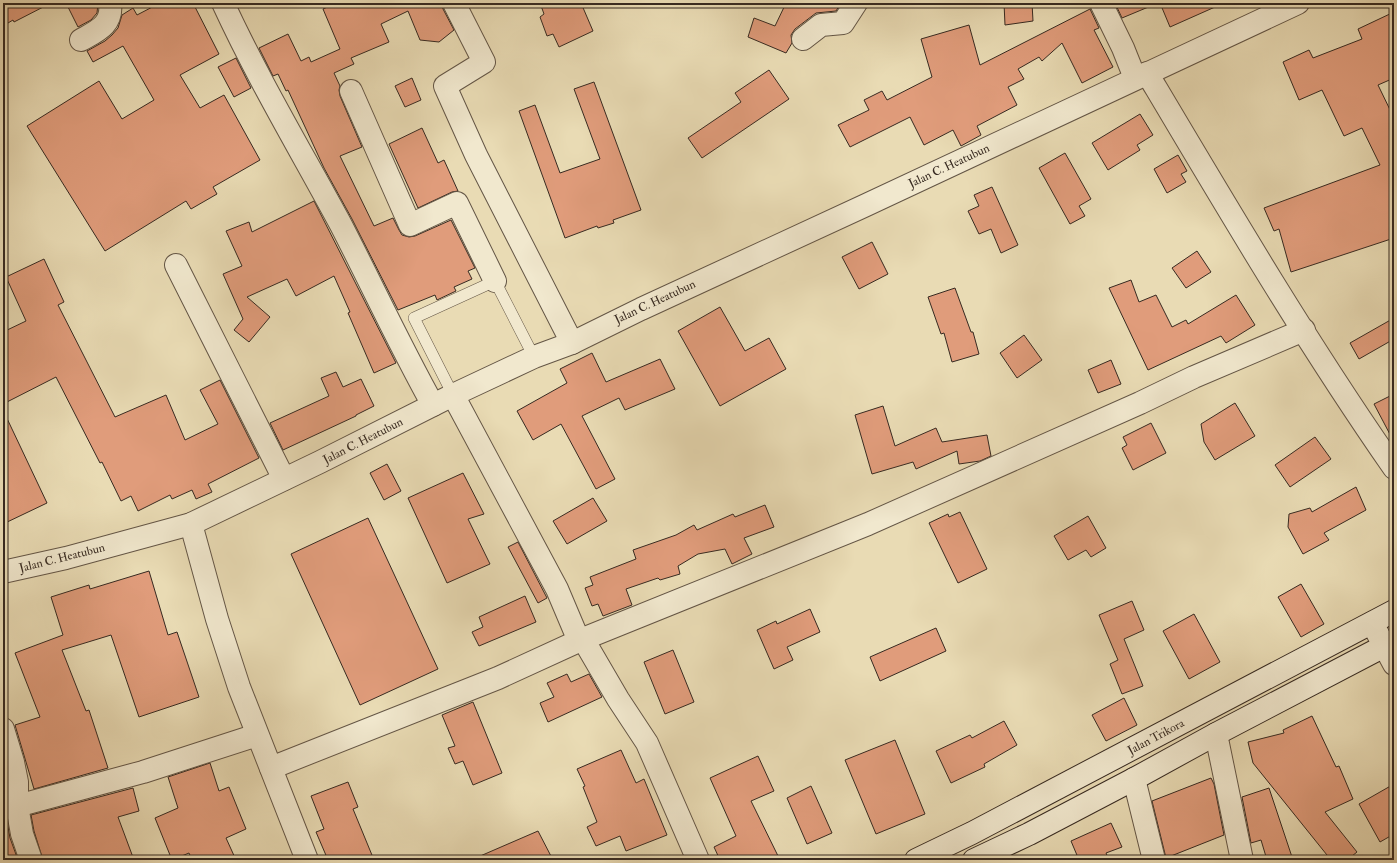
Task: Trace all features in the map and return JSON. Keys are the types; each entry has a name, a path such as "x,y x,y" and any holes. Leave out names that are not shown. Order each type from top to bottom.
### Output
{"street":[{"path":"81,40 104,26 111,12 110,3"},
{"path":"222,3 256,71 340,225 433,405"},
{"path":"454,3 484,62 445,86 476,155 572,343"},
{"path":"803,39 821,25 844,23 856,3"},
{"path":"1101,3 1123,48 1229,210 1304,330 1394,468"},
{"name":"Jalan C. Heatubun","path":"3,572 66,558 191,524 453,395 534,357 572,343 641,309 1243,30 1298,3"},
{"path":"351,91 410,225 457,203 494,281"},
{"path":"176,265 284,479"},
{"path":"271,768 498,678 581,640 868,524 1140,403 1194,377 1304,330"},
{"path":"453,395 557,589 581,640 647,743 698,860"},
{"path":"191,524 232,664 257,735 307,860"},
{"name":"Jalan Trikora","path":"916,860 972,833 1394,611"},
{"path":"974,860 1029,834 1216,734 1391,650 1372,623"},
{"path":"3,729 13,762 17,782 17,806 22,834 31,860"},
{"path":"1216,734 1242,860"},
{"path":"17,806 143,772 257,735"},
{"path":"1134,779 1154,860"}],"lane":[{"path":"453,395 414,318 494,281 534,357"}],"building":[{"path":"3,3 51,3 3,26"},
{"path":"66,3 98,3 97,13 91,20 78,27"},
{"path":"160,3 193,3 219,54 180,75 200,108 224,95 260,160 213,187 217,194 191,209 186,201 105,251 27,126 99,81 122,119 154,100 123,46 93,62 87,51 105,41 112,35 118,28 122,15 133,8 137,15"},
{"path":"336,3 442,3 443,9 454,30 439,42 420,40 408,11 381,24 389,42 351,58 354,64 334,73 340,86 340,96 362,147 340,156 374,226 393,218 402,235 409,237 415,236 451,220 475,268 468,271 472,279 454,287 456,291 437,300 435,295 398,310 352,219 324,168 288,90 286,91 278,74 273,76 259,48 288,34 301,61 309,57 311,62 340,49 323,9"},
{"path":"540,3 581,3 593,31 559,47 553,34 547,36 540,17 544,14"},
{"path":"786,3 841,3 836,11 816,13 795,29 791,35 792,43 786,53 748,37 754,18 775,26"},
{"path":"1004,3 1032,3 1033,21 1005,25"},
{"path":"1115,3 1158,3 1122,18"},
{"path":"1160,3 1224,3 1170,27"},
{"path":"1090,9 1099,28 1094,30 1113,67 1082,83 1062,43 1042,61 1039,57 1018,69 1024,79 1008,87 1017,105 977,126 981,135 961,146 953,130 924,145 910,117 850,147 838,125 869,110 864,100 882,91 887,100 932,77 921,39 969,25 980,65"},
{"path":"1394,12 1394,78 1378,85 1394,118 1394,238 1291,272 1279,229 1274,231 1264,208 1380,165 1362,128 1344,136 1322,90 1299,100 1283,62 1309,50 1313,58 1362,39 1358,29"},
{"path":"236,58 251,88 234,97 218,67"},
{"path":"769,70 789,99 702,158 688,138 741,102 735,93"},
{"path":"412,78 421,100 405,107 395,86"},
{"path":"594,82 641,210 613,220 614,223 598,228 597,226 565,238 519,111 535,105 560,173 600,159 574,89"},
{"path":"1140,114 1153,135 1137,145 1140,150 1108,170 1092,143"},
{"path":"422,128 438,163 444,160 458,191 452,192 418,208 389,144"},
{"path":"1065,153 1091,199 1079,206 1085,216 1070,224 1039,168"},
{"path":"1178,155 1187,171 1181,174 1186,182 1167,193 1154,169"},
{"path":"992,187 1018,245 1001,253 991,229 979,234 968,211 979,206 974,195"},
{"path":"314,201 396,363 374,373 334,276 296,296 287,279 247,297 270,317 249,342 234,330 243,319 223,274 242,266 226,231 249,222 252,232"},
{"path":"872,242 888,274 859,289 842,257"},
{"path":"1197,251 1211,272 1186,288 1172,268"},
{"path":"44,259 64,302 58,305 115,417 166,395 185,440 218,424 200,390 220,380 259,458 208,484 212,492 196,499 192,490 172,499 170,495 138,511 131,496 121,501 102,462 100,463 56,377 3,404 3,332 26,321 6,277"},
{"path":"1131,280 1139,302 1156,295 1172,327 1186,320 1188,324 1236,295 1255,325 1226,343 1221,336 1148,370 1109,288"},
{"path":"955,288 971,332 973,332 979,354 952,362 944,333 941,334 928,297"},
{"path":"720,307 745,351 769,338 786,369 720,406 678,331"},
{"path":"1394,318 1394,339 1359,359 1350,343"},
{"path":"1024,335 1042,360 1017,378 1000,353"},
{"path":"592,353 606,382 660,359 675,389 625,410 619,398 582,416 615,479 596,489 561,424 533,440 517,411 567,383 560,369"},
{"path":"1111,360 1121,384 1098,393 1088,370"},
{"path":"336,372 343,387 361,379 374,406 283,450 270,423 329,396 321,378"},
{"path":"1394,394 1394,442 1374,404"},
{"path":"1235,403 1255,436 1215,460 1204,442 1201,424"},
{"path":"883,406 895,446 936,428 942,442 987,435 991,456 980,461 959,464 957,451 916,469 913,462 872,474 855,415"},
{"path":"3,410 47,503 3,524"},
{"path":"1151,423 1166,453 1133,470 1122,448 1127,445 1123,437"},
{"path":"1315,437 1331,459 1290,487 1275,465"},
{"path":"387,464 401,491 384,500 370,473"},
{"path":"463,473 484,514 468,519 490,564 447,583 408,498"},
{"path":"1356,487 1366,510 1324,533 1329,540 1303,554 1288,527 1289,514 1310,508 1312,512"},
{"path":"593,498 607,521 567,544 553,521"},
{"path":"765,505 774,527 744,538 752,554 732,564 725,549 698,554 678,566 680,574 660,580 658,578 626,589 632,605 603,616 598,604 592,606 585,588 593,585 590,577 636,559 633,550 676,535 694,525 697,530 733,514 735,517"},
{"path":"960,512 987,569 958,583 929,523 948,514 949,517"},
{"path":"1088,516 1106,548 1091,557 1086,550 1068,560 1054,536"},
{"path":"368,518 438,669 360,705 291,554"},
{"path":"518,542 547,598 538,603 508,547"},
{"path":"149,571 168,635 177,632 199,697 139,717 111,635 62,650 86,711 89,710 108,768 34,789 15,725 40,717 15,653 63,635 51,597 89,585 90,589"},
{"path":"1301,584 1324,624 1301,637 1278,597"},
{"path":"525,596 536,622 479,646 472,632 483,627 479,617"},
{"path":"1132,601 1144,630 1124,639 1143,686 1122,694 1110,664 1118,660 1099,615"},
{"path":"810,609 820,632 787,647 793,660 774,669 757,630 776,621 777,624"},
{"path":"1194,614 1220,662 1189,679 1163,631"},
{"path":"936,628 946,651 880,681 870,657"},
{"path":"673,650 694,702 665,714 644,662"},
{"path":"567,674 571,682 589,674 602,697 548,722 540,703 554,697 547,683"},
{"path":"1124,698 1137,725 1106,741 1092,715"},
{"path":"473,702 502,773 473,785 463,761 455,764 448,748 455,746 442,715"},
{"path":"1312,716 1336,767 1339,766 1353,799 1325,812 1357,852 1347,860 1331,860 1253,763 1248,742 1284,733 1283,730"},
{"path":"1004,721 1017,745 984,764 985,767 951,783 936,751 970,735 972,738"},
{"path":"895,740 925,814 876,834 845,760"},
{"path":"621,750 636,783 644,779 667,835 626,851 620,836 596,846 587,827 597,822 583,787 585,786 577,769"},
{"path":"758,756 774,791 751,801 780,860 720,860 714,847 736,836 710,778"},
{"path":"210,763 219,791 229,787 246,829 226,838 236,860 192,860 189,853 172,860 155,818 178,808 168,777"},
{"path":"1211,778 1214,784 1224,835 1166,858 1152,801"},
{"path":"348,782 358,807 353,809 374,860 328,860 316,832 324,829 311,796"},
{"path":"1394,784 1394,834 1380,842 1359,804"},
{"path":"811,786 832,833 807,844 787,798"},
{"path":"133,788 139,811 118,817 134,860 43,860 34,831 31,815"},
{"path":"1269,788 1293,860 1267,860 1261,840 1251,843 1242,797"},
{"path":"6,816 10,838 18,860 3,860 3,817"},
{"path":"1111,823 1122,847 1106,853 1109,860 1079,860 1071,841"},
{"path":"538,831 553,860 471,860"}]}
